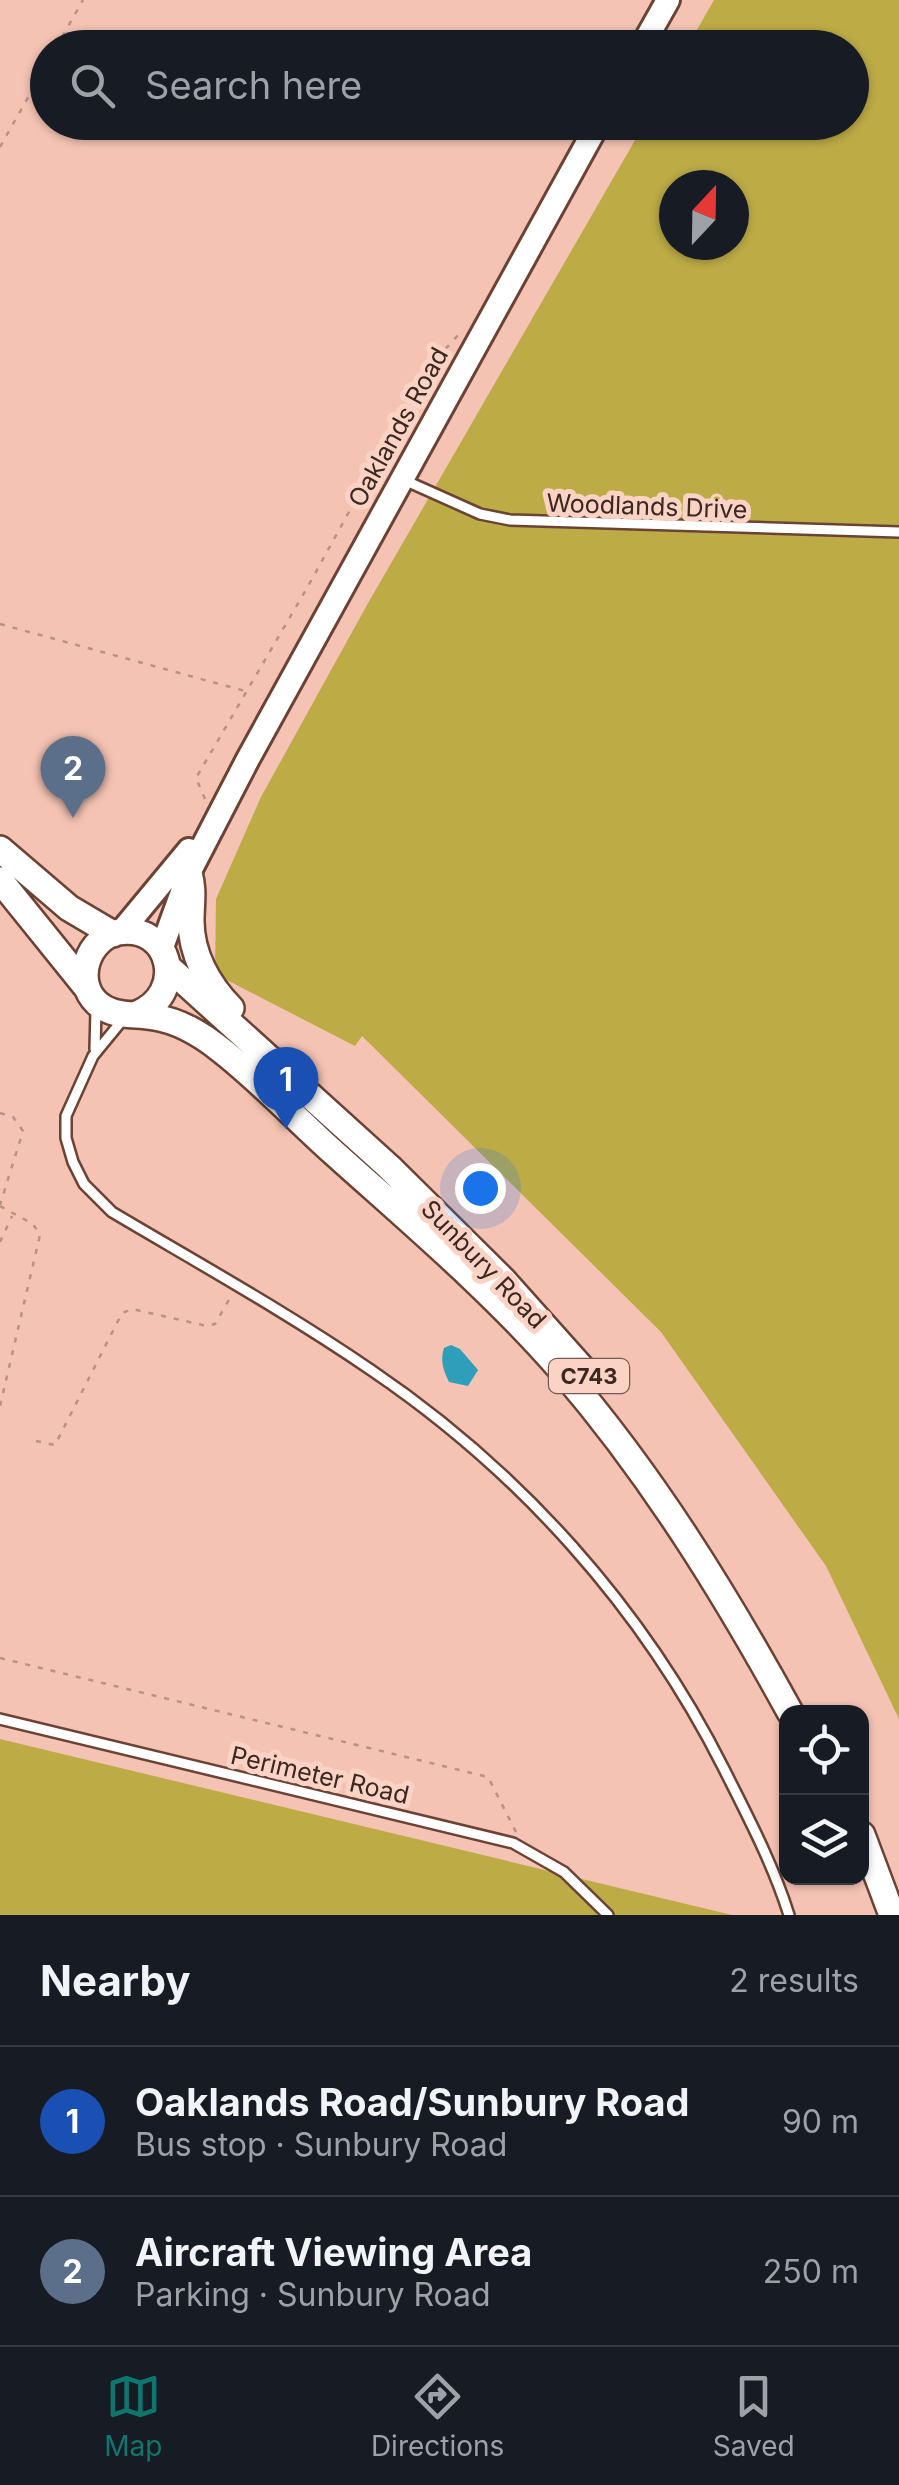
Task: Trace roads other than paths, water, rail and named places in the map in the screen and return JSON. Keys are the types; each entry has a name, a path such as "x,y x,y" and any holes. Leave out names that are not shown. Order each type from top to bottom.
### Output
{"main road":[{"path":"651,30 668,0"},
{"name":"Oaklands Road","path":"117,933 183,870 248,760 589,140"},
{"name":"Oaklands Road","path":"165,959 183,870 212,814 248,760"},
{"name":"C743","path":"0,849 68,908 117,933 144,935 165,959"},
{"path":"183,870 193,888 191,934 215,992 314,1087 389,1168"},
{"name":"C743","path":"0,880 91,995 110,1012 132,1015"},
{"path":"91,995 86,962 101,940 117,933"},
{"path":"132,1015 148,1010 165,992 165,959"},
{"name":"Sunbury Road","path":"165,959 504,1281 608,1400 712,1551 800,1705"},
{"name":"Sunbury Road","path":"132,1015 164,1019 188,1028 223,1052 441,1248 540,1347 600,1416 659,1495 714,1579 786,1705"},
{"path":"869,1854 892,1915"},
{"path":"867,1885 878,1915"}],"lane":[{"name":"Woodlands Drive","path":"401,478 454,504 510,520 899,532"},
{"path":"91,995 97,1040 66,1116 66,1138 84,1184 112,1212 372,1370 504,1475 596,1571 652,1645 697,1715 756,1832 789,1915"},
{"path":"93,1056 110,1032 132,1015"},
{"name":"Perimeter Road","path":"0,1719 489,1836 525,1849 564,1872 608,1915"}],"water":[{"path":"451,1345 460,1349 478,1370 468,1386 449,1382 445,1373 443,1352"}],"place":[{"name":"Aircraft Viewing Area","path":"73,818"},
{"name":"Oaklands Road/Sunbury Road","path":"286,1129"}]}
